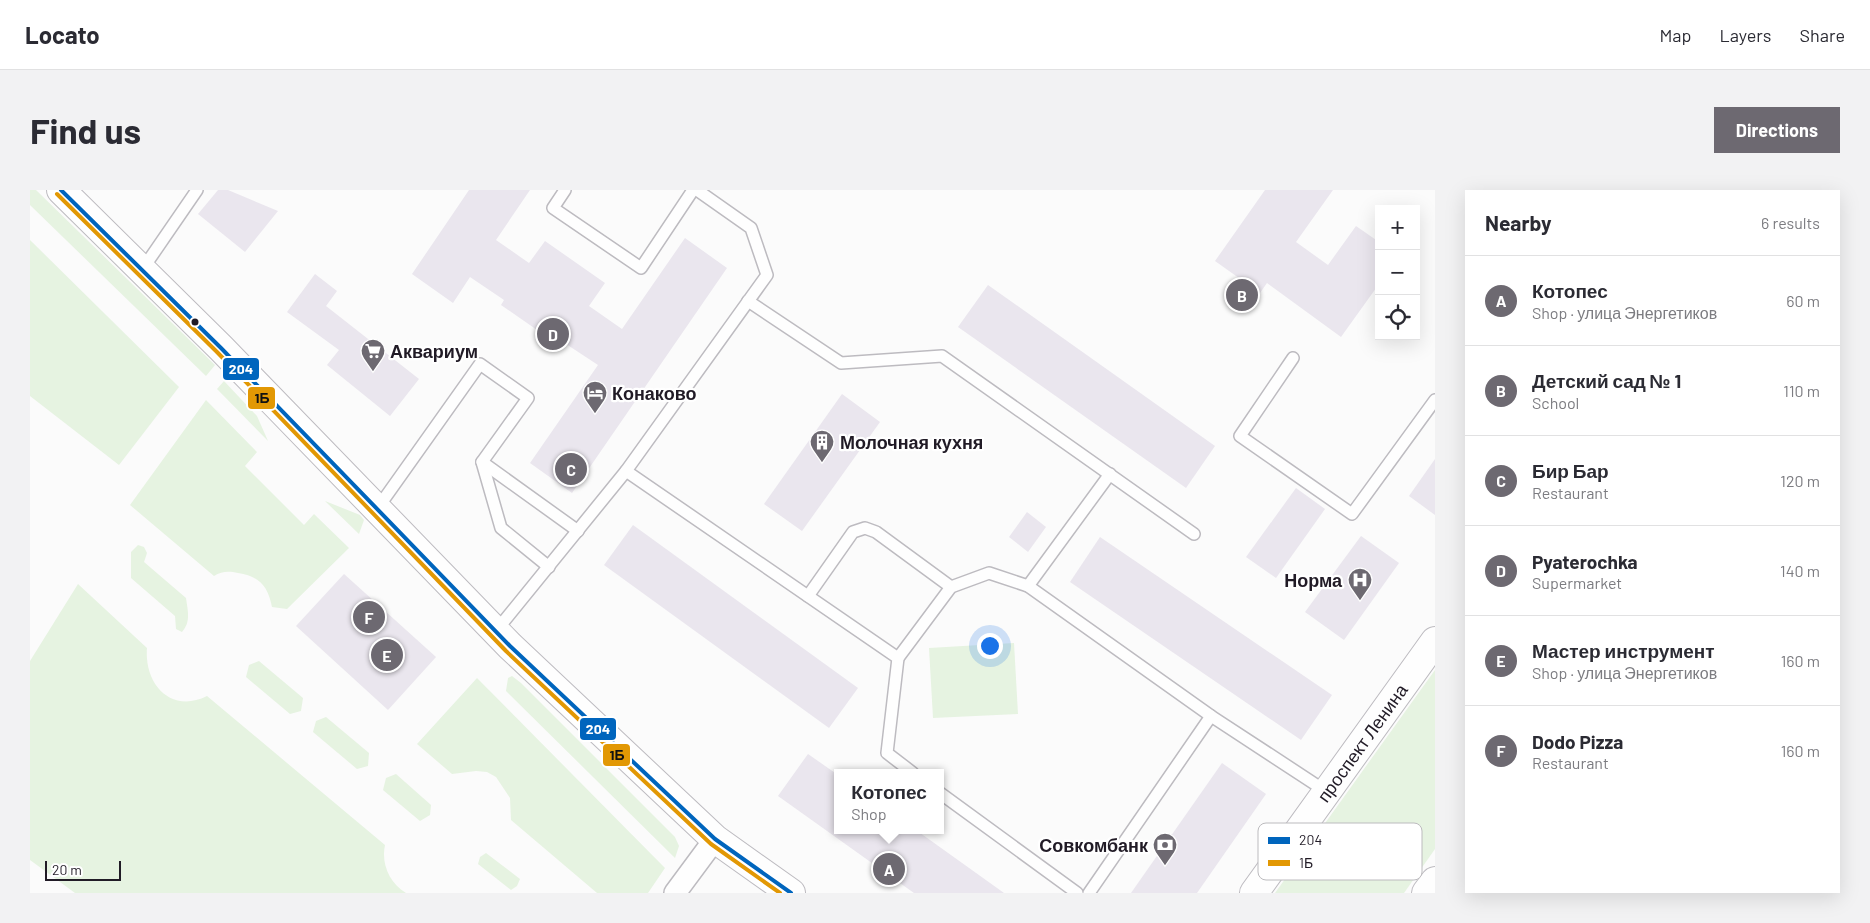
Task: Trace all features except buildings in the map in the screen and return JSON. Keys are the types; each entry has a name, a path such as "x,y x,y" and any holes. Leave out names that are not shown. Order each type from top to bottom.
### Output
{"main road":[{"path":"61,190 221,348 495,631 715,839 790,893"},
{"name":"проспект Ленина","path":"1305,823 1435,641"},
{"name":"проспект Ленина","path":"1254,893 1263,880"},
{"path":"1426,893 1435,881"}],"street":[{"path":"675,893 715,839"}],"lane":[{"path":"142,270 197,190"},
{"path":"565,190 553,208 641,268 693,190"},
{"path":"495,631 626,471 767,275 751,228 697,190"},
{"path":"748,301 841,364 942,356 1194,534"},
{"path":"1293,358 1240,436 1352,514 1435,400"},
{"path":"377,510 480,364 528,398 482,462"},
{"path":"482,462 578,531"},
{"path":"482,462 501,528 549,567"},
{"path":"626,471 898,658"},
{"path":"1028,586 1110,474"},
{"path":"808,596 852,532 865,528 876,532 951,587"},
{"path":"908,769 887,753 898,658 951,587 989,573 1028,586 1211,716 1327,792"},
{"path":"1089,893 1211,716"},
{"path":"944,796 1076,893"}],"green space":[{"path":"30,190 36,190 215,365 206,376 30,205"},
{"path":"30,240 179,387 119,465 30,396"},
{"path":"224,381 257,416 268,441 217,389"},
{"path":"206,400 257,452 245,466 304,525 314,514 349,548 287,609 272,607 265,588 252,577 235,572 220,573 214,576 130,505"},
{"path":"325,501 360,515 364,520 359,534"},
{"path":"138,545 144,547 147,553 144,562 186,598 188,621 182,632 176,629 175,616 131,578 131,552"},
{"path":"78,584 147,648 147,661 150,673 155,684 162,692 171,698 182,701 194,701 207,696 385,845 384,859 388,872 395,884 406,893 75,893 30,860 30,661"},
{"path":"1014,643 1018,714 933,718 929,648"},
{"path":"259,661 303,698 301,711 290,714 246,677 249,665"},
{"path":"1435,670 1435,849 1422,867 1422,823 1325,823"},
{"path":"512,676 675,837 679,846 675,858 506,691 508,678"},
{"path":"477,678 665,868 648,893 597,893 511,820 510,798 496,777 487,772 476,771 452,774 417,744"},
{"path":"326,717 369,753 368,766 357,769 313,732 316,721"},
{"path":"396,774 431,805 430,815 420,821 383,790 386,778"},
{"path":"486,853 520,879 517,886 511,890 478,864 480,857"},
{"path":"1284,880 1413,880 1404,893 1275,893"}],"transit line":[{"name":"204","path":"61,190 221,348 510,646 715,839 791,893"},
{"name":"1Б","path":"57,194 217,352 506,651 711,844 780,893"}],"place":[{"name":"Детский сад № 1","path":"1242,295"},
{"name":"Pyaterochka","path":"553,334"},
{"name":"Аквариум","path":"373,372"},
{"name":"Конаково","path":"595,414"},
{"name":"Молочная кухня","path":"822,463"},
{"name":"Бир Бар","path":"571,469"},
{"name":"Норма","path":"1360,601"},
{"name":"Dodo Pizza","path":"369,617"},
{"name":"Мастер инструмент","path":"387,655"},
{"name":"Совкомбанк","path":"1165,866"},
{"name":"Котопес","path":"889,869"}]}
